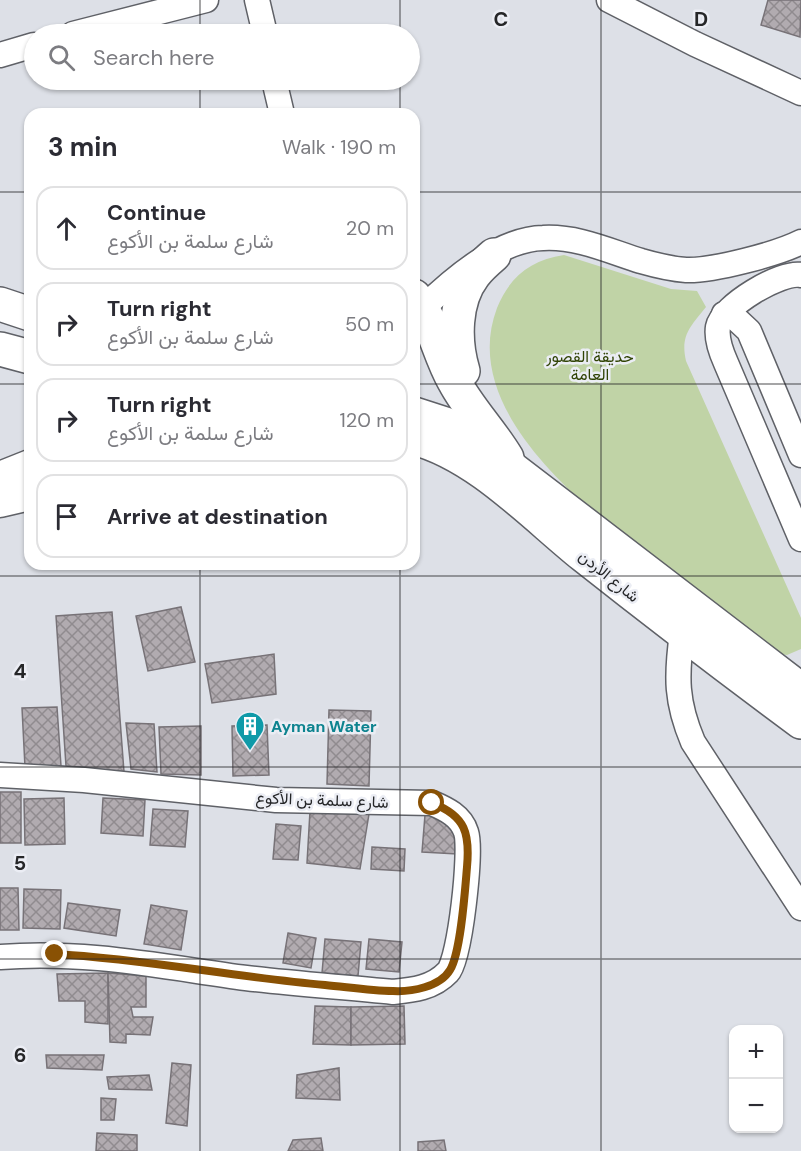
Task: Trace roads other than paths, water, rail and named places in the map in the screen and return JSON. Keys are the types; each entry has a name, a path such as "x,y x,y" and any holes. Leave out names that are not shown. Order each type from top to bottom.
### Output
{"highway":[{"path":"471,405 458,355 458,312 472,276 494,255"},
{"path":"420,310 451,376 493,434 514,470"},
{"path":"0,349 24,355"},
{"name":"شارع الأردن","path":"420,416 445,424 514,470 801,690"},
{"name":"شارع الأردن","path":"420,440 443,447 479,471 682,633 801,722"}],"main road":[{"path":"0,477 24,467"},
{"path":"0,502 24,496"}],"street":[{"path":"112,24 206,0"},
{"path":"257,0 263,24"},
{"path":"609,0 695,44 801,93"},
{"path":"0,55 24,48"},
{"path":"276,90 281,108"},
{"path":"420,298 462,272 516,244 543,237 585,243 640,260 687,270 790,248 801,242"},
{"path":"801,275 782,276 724,314 718,325 720,348 801,539"},
{"path":"724,314 734,317 750,331 801,455"},
{"path":"682,633 677,692 681,714 689,733 801,908"},
{"name":"شارع سلمة بن الأكوع","path":"0,775 84,780 276,800 432,803 448,809 456,817 466,832 469,847 462,916 450,971 434,983 414,990 393,992 249,978 102,957 55,954 0,957"}],"place":[{"name":"Ayman Water","path":"250,752"}],"park label":[{"name":"حديقة القصور العامة","path":"590,365"}]}
